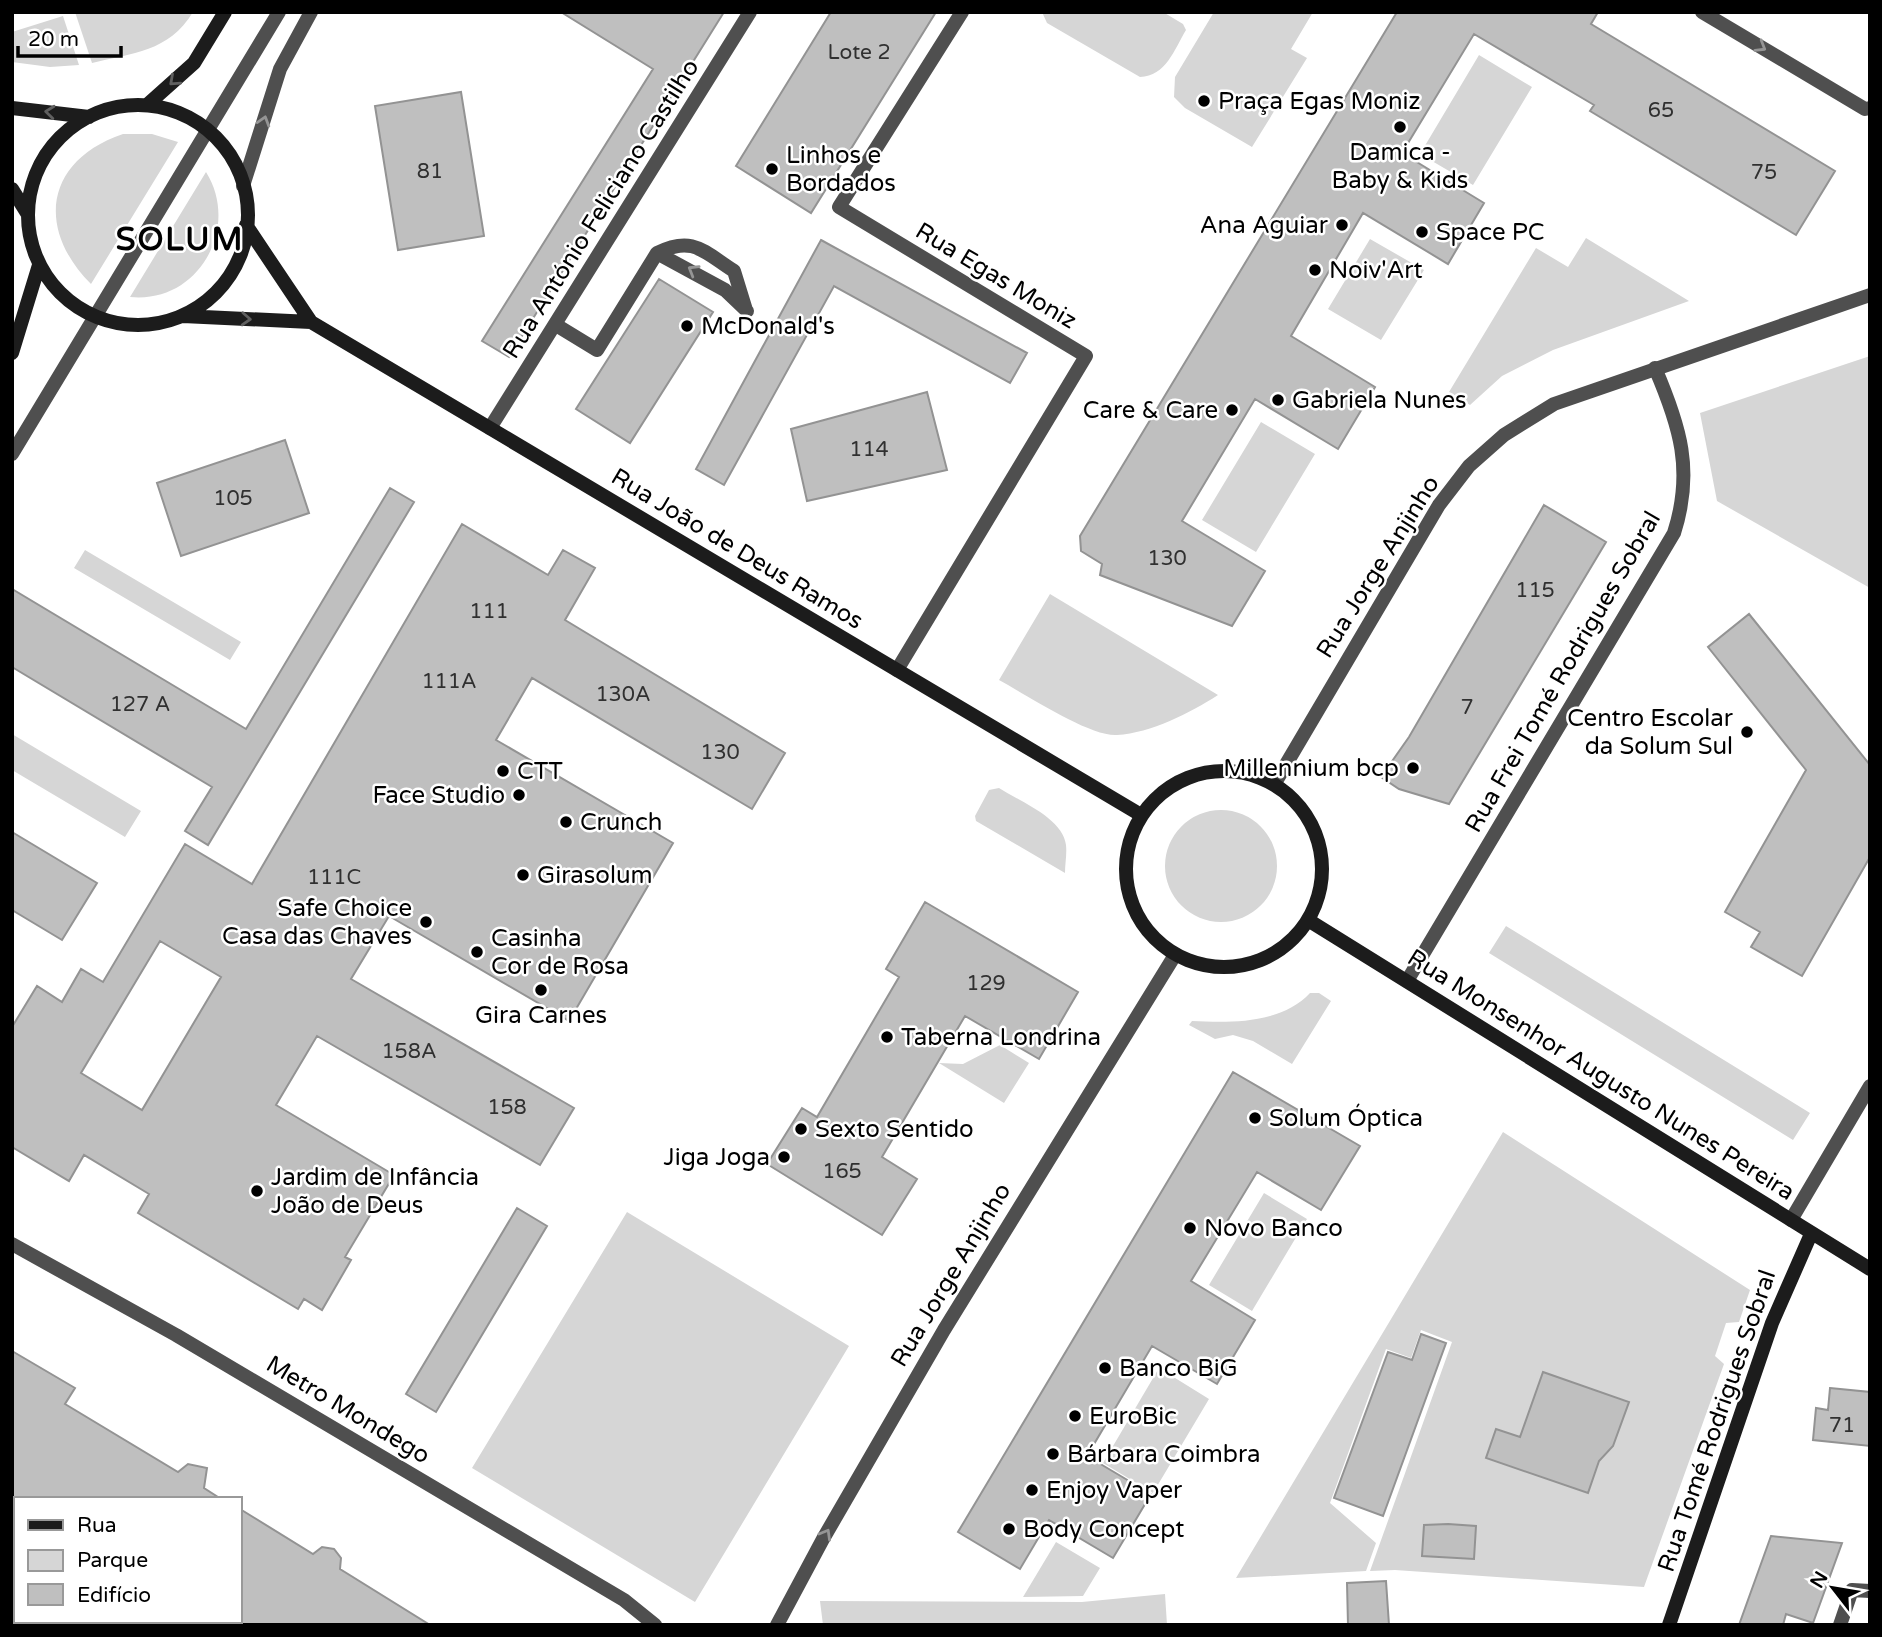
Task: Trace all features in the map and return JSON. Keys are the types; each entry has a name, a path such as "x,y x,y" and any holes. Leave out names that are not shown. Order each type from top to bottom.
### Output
{"main road":[{"path":"147,105 194,63 225,12"},
{"path":"147,105 189,118 208,130 230,155 243,186 247,225 242,253 231,275 215,296 182,316 156,323 130,325 94,316 62,295 39,265 30,240 27,213 32,184 44,156 64,134 89,117 117,107 147,105"},
{"path":"12,108 89,117"},
{"path":"12,189 27,213"},
{"name":"Rua João de Deus Ramos","path":"247,225 311,322 1140,815"},
{"path":"12,353 39,265"},
{"name":"Rua João de Deus Ramos","path":"182,316 311,322"},
{"path":"1220,770 1249,773 1275,783 1298,803 1315,830 1323,860 1320,892 1308,920 1288,944 1263,960 1234,967 1214,966 1175,955 1150,935 1133,908 1125,877 1128,845 1140,815 1162,791 1190,776 1220,770"},
{"name":"Rua Monsenhor Augusto Nunes Pereira","path":"1308,920 1870,1269"},
{"name":"Rua Tomé Rodrigues Sobral","path":"1669,1625 1772,1323 1811,1234"}],"street":[{"path":"12,454 279,12"},
{"path":"243,186 280,69 311,12"},
{"name":"Rua António Feliciano Castilho","path":"489,428 750,12"},
{"name":"Rua Egas Moniz","path":"897,670 1086,356 839,207 962,12"},
{"path":"1702,12 1866,110 1870,108"},
{"path":"556,325 597,350 657,253 674,244 691,244 734,271 747,311 724,290 657,253"},
{"name":"Rua Jorge Anjinho","path":"1275,783 1439,505 1469,466 1504,435 1554,404 1870,295"},
{"name":"Rua Frei Tomé Rodrigues Sobral","path":"1407,981 1674,533 1685,490 1680,444 1675,415 1655,368"},
{"name":"Rua Jorge Anjinho","path":"777,1625 822,1539 944,1330 1175,955"},
{"path":"1791,1220 1870,1086"},
{"name":"Metro Mondego","path":"12,1244 176,1335 624,1600 655,1625"},
{"path":"1840,1625 1852,1590 1870,1591"}],"green space":[{"path":"75,12 193,12 173,35 161,43 135,53 92,63"},
{"path":"1042,12 1163,12 1183,24 1186,30 1163,67 1149,76 1140,77 1047,23"},
{"path":"1214,12 1313,12 1291,49 1307,58 1252,147 1185,108 1174,97 1175,77"},
{"path":"63,16 79,65 50,67 12,62 12,32"},
{"path":"1479,55 1532,87 1473,185 1420,154"},
{"path":"123,134 152,134 178,142 91,284 73,263 62,241 56,219 57,198 64,178 78,161 97,146"},
{"path":"206,172 216,194 218,216 215,238 207,258 193,275 175,288 154,296 130,297"},
{"path":"1586,238 1689,301 1553,350 1502,376 1470,405 1449,392 1536,248 1568,267"},
{"path":"1370,239 1424,270 1381,340 1328,309"},
{"path":"1870,356 1870,588 1717,501 1700,413"},
{"path":"1261,422 1315,454 1256,552 1202,520"},
{"path":"85,550 241,642 230,660 74,568"},
{"path":"1050,594 1218,695 1170,721 1117,735 1105,734 1075,722 999,680"},
{"path":"12,734 141,811 125,837 12,770"},
{"path":"999,788 1039,811 1057,827 1066,845 1065,873 976,821 975,816 989,790"},
{"path":"1221,810 1242,814 1261,826 1273,845 1277,866 1273,887 1261,906 1242,918 1221,922 1200,918 1181,906 1169,887 1165,866 1169,845 1181,826 1200,814"},
{"path":"1506,926 1810,1113 1793,1140 1489,953"},
{"path":"1310,993 1319,993 1331,1001 1292,1064 1253,1041 1233,1035 1215,1039 1189,1025 1192,1021 1239,1021 1270,1016 1285,1011"},
{"path":"1000,1045 1029,1063 1004,1103 939,1063 963,1064"},
{"path":"1503,1132 1750,1290 1739,1322 1726,1323 1715,1356 1724,1364 1644,1587 1395,1570 1370,1571 1452,1342 1421,1330 1411,1358 1386,1349 1330,1503 1376,1543 1366,1571 1236,1578"},
{"path":"1264,1193 1307,1219 1252,1311 1209,1285"},
{"path":"627,1212 849,1346 695,1602 472,1468"},
{"path":"1159,1368 1209,1399 1153,1493 1103,1463"},
{"path":"1056,1542 1100,1568 1083,1596 1023,1597"},
{"path":"1165,1594 1167,1625 823,1625 820,1601 1082,1602"}],"building":[{"path":"561,12 724,12 509,357 482,341 653,69"},
{"path":"831,12 936,12 811,213 736,166"},
{"path":"1397,12 1598,12 1591,24 1835,171 1796,235 1590,111 1594,105 1474,34 1402,153 1484,203 1448,264 1363,213 1291,336 1375,387 1338,449 1255,399 1182,521 1265,571 1232,626 1100,575 1102,564 1081,551 1080,536"},
{"path":"461,92 484,236 398,250 375,106"},
{"path":"821,240 1027,353 1010,383 834,286 724,485 696,469"},
{"path":"659,279 713,312 630,443 576,409"},
{"path":"927,392 947,470 807,501 791,429"},
{"path":"285,440 309,513 181,556 157,483"},
{"path":"390,488 414,502 208,845 185,831 212,787 12,667 12,589 246,729"},
{"path":"1544,505 1606,542 1449,804 1399,789 1381,777 1409,737"},
{"path":"462,524 548,575 563,550 595,568 565,620 785,753 752,809 532,678 496,740 673,843 569,1021 389,916 351,979 574,1108 540,1165 317,1036 276,1105 394,1175 345,1257 351,1260 322,1310 304,1299 298,1309 138,1213 149,1194 84,1155 69,1181 12,1147 12,1027 37,986 62,1002 81,969 103,982 185,844 252,884","holes":["160,941 221,977 142,1110 81,1073"]},
{"path":"1749,614 1870,765 1870,857 1802,976 1751,947 1760,932 1725,912 1806,770 1708,647"},
{"path":"12,832 97,883 62,940 12,910"},
{"path":"925,902 1078,992 1039,1059 965,1016 882,1157 917,1179 882,1235 767,1164 802,1108 817,1117 899,977 886,969"},
{"path":"1233,1072 1360,1146 1321,1210 1257,1172 1191,1281 1255,1320 1217,1384 1152,1346 1087,1456 1151,1494 1113,1558 1049,1520 1020,1569 958,1532"},
{"path":"517,1208 547,1226 436,1412 406,1394"},
{"path":"1421,1334 1446,1343 1383,1516 1334,1498 1388,1352 1412,1360"},
{"path":"12,1351 75,1388 65,1404 178,1472 188,1464 207,1468 204,1488 218,1497 14,1497 12,1499"},
{"path":"1543,1372 1629,1402 1613,1446 1599,1461 1588,1493 1486,1458 1496,1429 1520,1437"},
{"path":"1830,1388 1870,1392 1870,1446 1813,1440 1816,1408 1828,1410"},
{"path":"242,1510 313,1554 322,1547 334,1549 341,1558 340,1569 430,1625 240,1625"},
{"path":"1424,1525 1476,1526 1474,1559 1422,1556"},
{"path":"1771,1536 1842,1543 1813,1623 1786,1614 1783,1625 1739,1625"},
{"path":"1386,1581 1389,1625 1348,1625 1347,1583"}],"place":[{"name":"Praça Egas Moniz","path":"1204,101"},
{"name":"Damica - Baby & Kids","path":"1400,127"},
{"name":"Linhos e Bordados","path":"772,169"},
{"name":"Ana Aguiar","path":"1342,225"},
{"name":"Space PC","path":"1422,232"},
{"name":"Noiv'Art","path":"1315,270"},
{"name":"McDonald's","path":"687,326"},
{"name":"Gabriela Nunes","path":"1278,400"},
{"name":"Care & Care","path":"1232,410"},
{"name":"Centro Escolar da Solum Sul","path":"1747,732"},
{"name":"Millennium bcp","path":"1413,768"},
{"name":"CTT","path":"503,771"},
{"name":"Face Studio","path":"519,795"},
{"name":"Crunch","path":"566,822"},
{"name":"Girasolum","path":"523,875"},
{"name":"Safe Choice Casa das Chaves","path":"426,922"},
{"name":"Casinha Cor de Rosa","path":"477,952"},
{"name":"Gira Carnes","path":"541,990"},
{"name":"Taberna Londrina","path":"887,1037"},
{"name":"Solum Óptica","path":"1255,1118"},
{"name":"Sexto Sentido","path":"801,1129"},
{"name":"Jiga Joga","path":"784,1157"},
{"name":"Jardim de Infância João de Deus","path":"257,1191"},
{"name":"Novo Banco","path":"1190,1228"},
{"name":"Banco BiG","path":"1105,1368"},
{"name":"EuroBic","path":"1075,1416"},
{"name":"Bárbara Coimbra","path":"1053,1454"},
{"name":"Enjoy Vaper","path":"1032,1490"},
{"name":"Body Concept","path":"1009,1529"}],"district":[{"name":"SOLUM","path":"180,240"}]}
